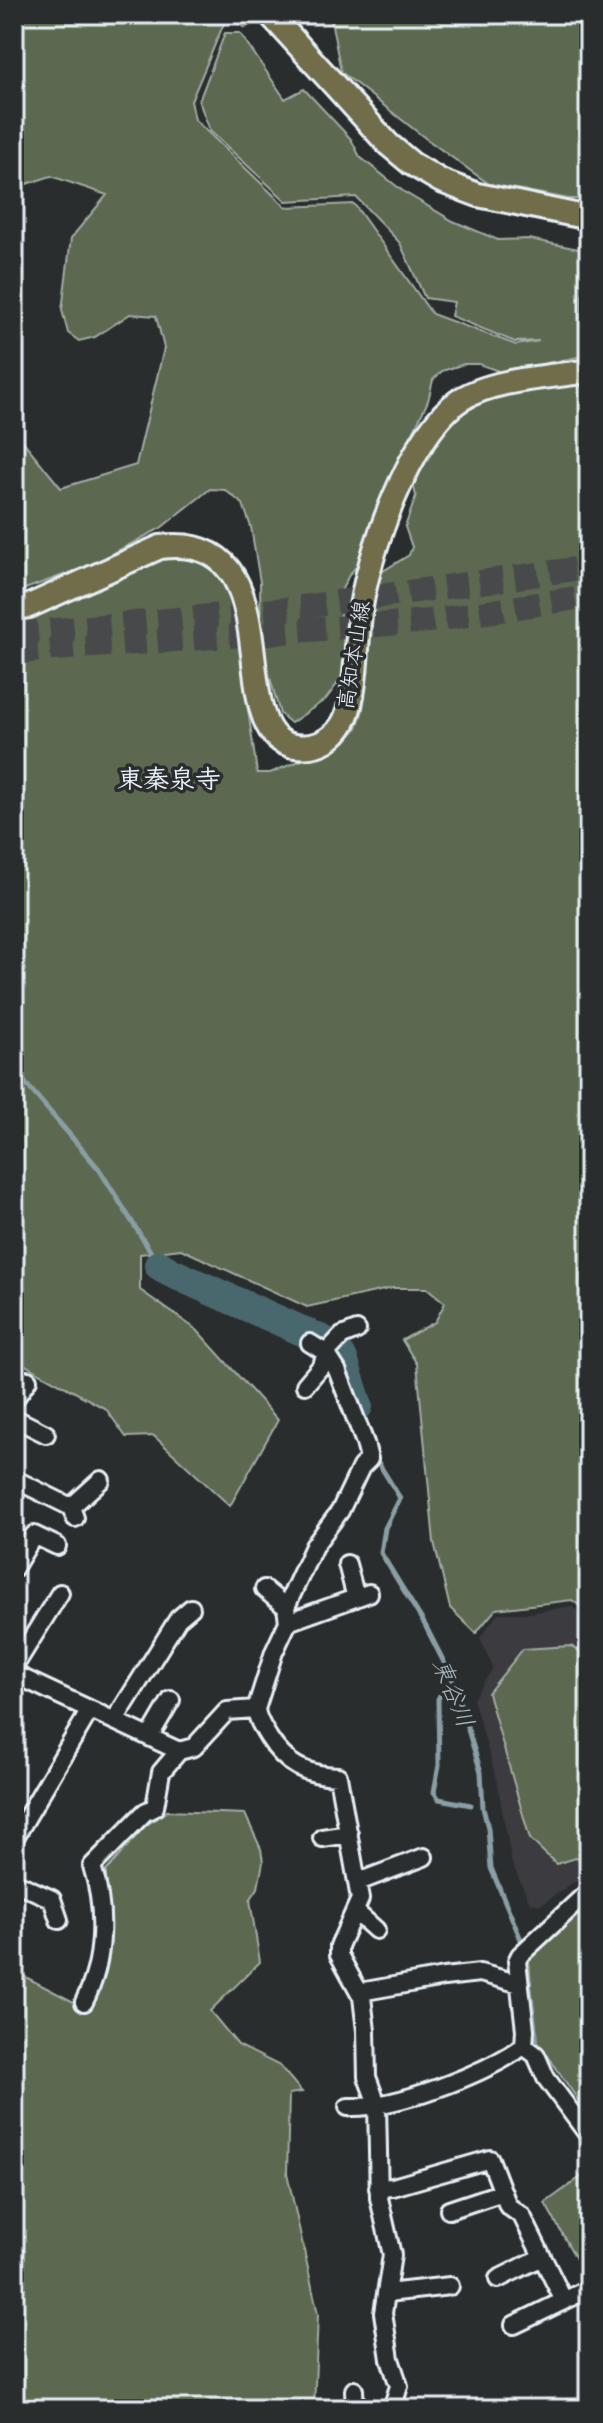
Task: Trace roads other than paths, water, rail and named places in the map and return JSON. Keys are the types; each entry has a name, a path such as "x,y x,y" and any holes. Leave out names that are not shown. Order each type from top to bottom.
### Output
{"main road":[{"path":"270,14 388,144 412,164 441,181 478,195 589,218"},
{"name":"高知本山線","path":"14,608 29,606 160,547 178,544 203,548 221,559 235,576 243,597 262,718 281,739 289,743 310,746 324,742 336,733 346,716 355,668 360,612 372,557 397,493 434,425 444,413 470,394 589,371"}],"street":[{"path":"305,1385 342,1336 357,1330"},
{"path":"310,1343 331,1348"},
{"path":"331,1348 369,1459 361,1467 340,1511 314,1546 256,1709 257,1718 286,1760 311,1773 338,1776 358,1882 360,1899 339,1946 339,1955 360,1992 366,2031 367,2077 377,2104 378,2188 392,2255 383,2313 390,2359 399,2386 392,2409 385,2409"},
{"path":"14,1400 28,1380"},
{"path":"14,1418 46,1434"},
{"path":"14,1479 73,1513 101,1480"},
{"path":"14,1568 34,1535 57,1546"},
{"path":"287,1615 362,1596 347,1564"},
{"path":"264,1589 287,1615"},
{"path":"14,1667 60,1593"},
{"path":"115,1720 178,1619 191,1608"},
{"path":"14,1674 179,1751"},
{"path":"150,1736 171,1700"},
{"path":"84,2002 96,1977 99,1959 102,1901 92,1866 145,1812 155,1807 161,1772 179,1751 194,1747 227,1711 256,1709"},
{"path":"14,1839 90,1710"},
{"path":"322,1838 349,1834"},
{"path":"358,1882 424,1857"},
{"path":"14,1882 52,1899 59,1920"},
{"path":"524,2046 517,1961 589,1891"},
{"path":"356,1912 376,1930"},
{"path":"360,1992 480,1973 520,1984"},
{"path":"348,2107 369,2108 449,2085 524,2046"},
{"path":"524,2046 536,2055 546,2078 589,2136"},
{"path":"378,2188 393,2187 490,2159 508,2206 522,2216 542,2257 572,2297 514,2325"},
{"path":"449,2210 503,2192"},
{"path":"498,2279 542,2257"},
{"path":"387,2293 450,2286"},
{"path":"354,2390 355,2409"}],"waterway":[{"path":"14,1070 99,1169 159,1265"},
{"name":"東谷川","path":"159,1265 329,1343 343,1359 358,1406"},
{"name":"東谷川","path":"376,1459 400,1498 385,1528 381,1553 425,1625 452,1678 481,1772 491,1868 522,1942"},
{"path":"444,1688 438,1699 439,1765 434,1792 439,1799 471,1805"},
{"name":"東谷川","path":"529,1980 540,2050"}],"tunnel":[{"path":"14,634 287,609 589,567"},
{"path":"14,652 429,621 589,596"}],"district":[{"name":"東秦泉寺","path":"169,780"}]}
